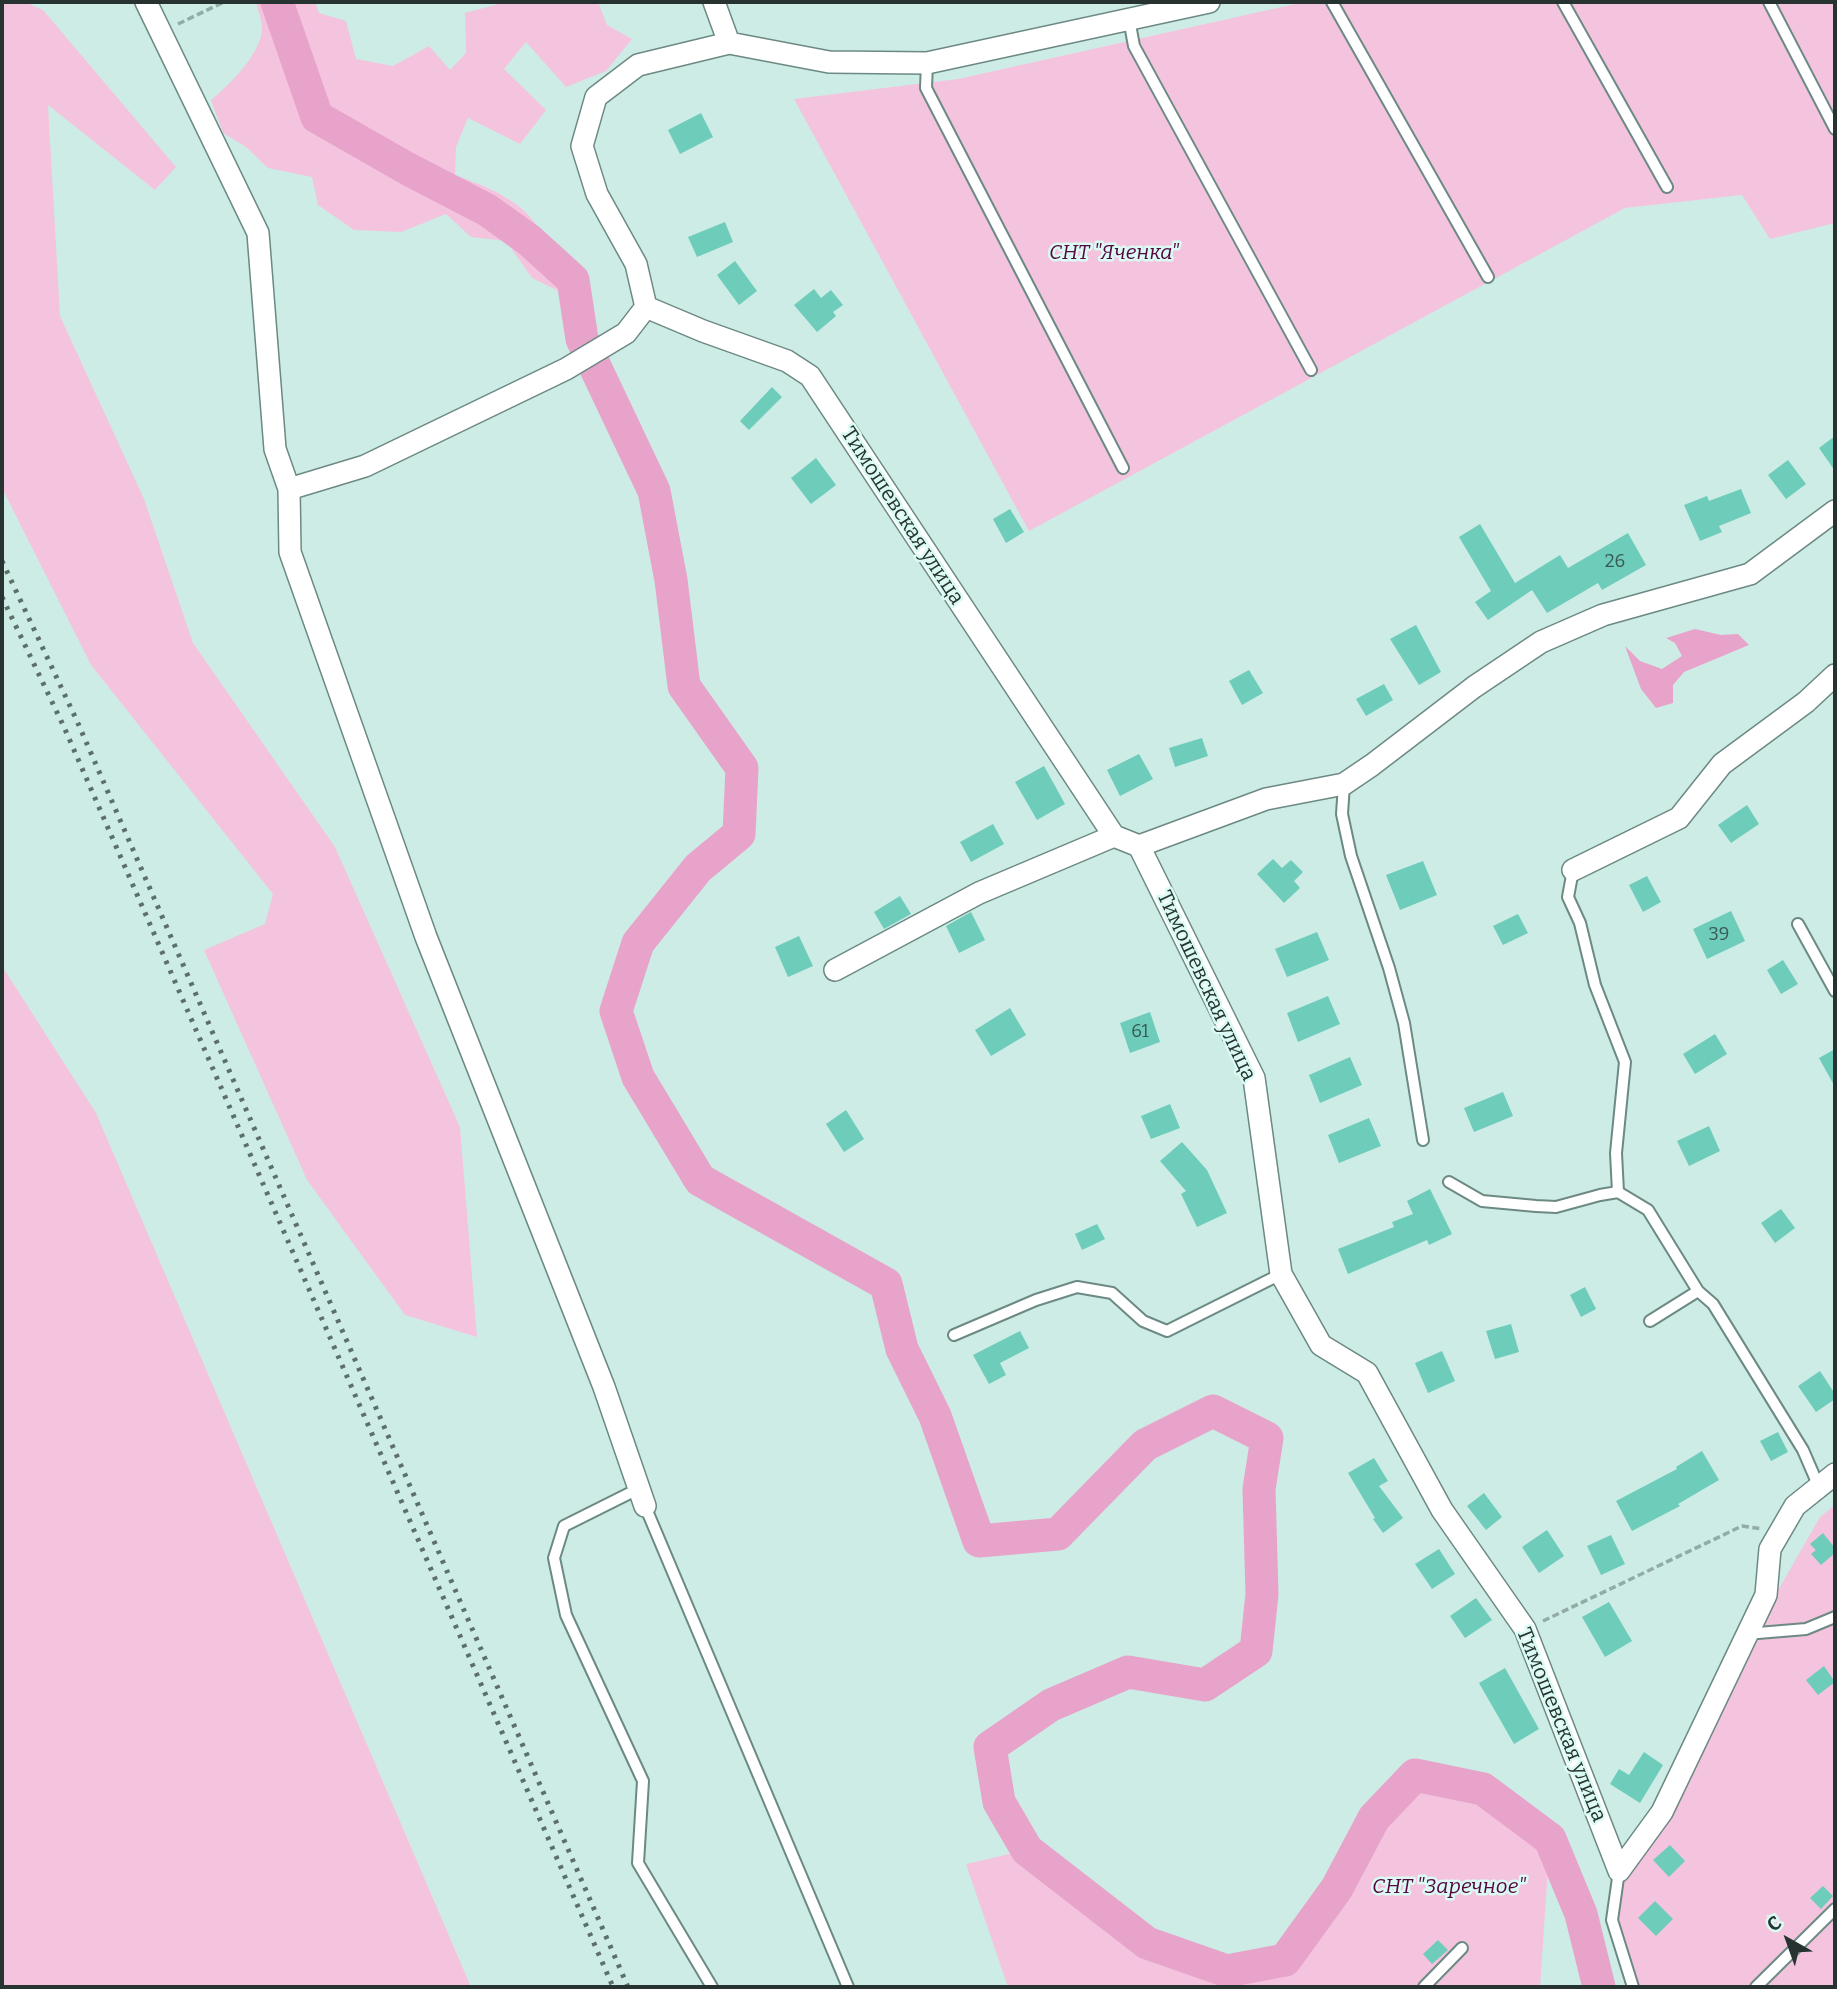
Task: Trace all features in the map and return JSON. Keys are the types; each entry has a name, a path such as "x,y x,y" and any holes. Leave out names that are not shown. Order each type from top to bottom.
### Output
{"street":[{"path":"146,2 258,233 275,449 289,489 290,552 426,937 604,1387 642,1498"},
{"path":"714,2 729,43"},
{"path":"289,489 365,466 566,369 626,333 646,307 636,264 597,194 582,146 596,97 638,65 729,43 828,62 928,63 1209,2"},
{"name":"Тимошевская улица","path":"646,307 788,362 810,376 1114,836"},
{"path":"835,970 979,893 1114,836 1139,846 1266,799 1344,784 1474,687 1541,642 1603,615 1750,574 1835,511"},
{"path":"1573,870 1679,818 1722,764 1806,702 1835,675"},
{"name":"Тимошевская улица","path":"1139,846 1254,1078 1281,1274 1321,1345 1367,1373 1441,1510 1525,1629 1619,1871"},
{"path":"1619,1871 1662,1812 1766,1595 1770,1549 1779,1532 1795,1506 1827,1481"}],"lane":[{"path":"1332,2 1488,277"},
{"path":"1563,2 1667,187"},
{"path":"1769,2 1835,129"},
{"path":"1129,19 1134,46 1311,370"},
{"path":"928,63 926,88 1123,468"},
{"path":"1344,784 1342,814 1350,856 1389,968 1404,1023 1423,1140"},
{"path":"1573,870 1568,897 1580,923 1595,985 1625,1062 1616,1153 1618,1192"},
{"path":"1798,924 1835,991"},
{"path":"1449,1182 1482,1201 1556,1208 1618,1192 1647,1210 1699,1291 1713,1304 1803,1450 1827,1481"},
{"path":"954,1335 1036,1300 1077,1287 1112,1293 1143,1321 1167,1331 1281,1274"},
{"path":"1650,1321 1699,1291"},
{"path":"712,1987 638,1863 643,1781 566,1615 554,1558 564,1526 642,1498 848,1987"},
{"path":"1746,1634 1805,1629 1835,1617"},
{"path":"1619,1871 1612,1920 1633,1987"},
{"path":"1756,1987 1835,1909"},
{"path":"1424,1987 1462,1948"}],"path":[{"path":"160,32 224,2"},
{"path":"1525,1629 1742,1526 1779,1532"}],"green space":[{"path":"2,2 25,2 43,10 176,167 155,190 48,105 60,316 144,499 193,643 335,847 460,1127 477,1337 405,1315 307,1180 204,950 265,924 273,894 91,665 2,488"},
{"path":"256,2 315,2 319,13 346,21 356,59 393,66 429,46 450,70 466,53 465,13 506,2 598,2 607,25 632,39 606,71 566,87 526,42 504,69 546,110 520,144 468,118 456,147 455,175 513,202 540,230 561,292 532,278 506,241 471,237 446,214 401,232 354,230 318,205 312,177 268,168 246,147 223,133 211,100 235,78 256,49 262,29"},
{"name":"СНТ \"Яченка\"","path":"1304,2 1835,2 1835,223 1770,239 1742,195 1625,208 1029,531 794,99 958,79"},
{"path":"2,966 96,1113 471,1987 2,1987"},
{"path":"1835,1505 1835,1987 1633,1987 1611,1882 1820,1517"},
{"name":"СНТ \"Заречное\"","path":"1415,1775 1483,1789 1550,1839 1540,1987 1008,1987 966,1864 1027,1850 1147,1943 1227,1971 1285,1960 1337,1888 1374,1818"}],"shaded area":[{"path":"1695,629 1721,635 1738,634 1749,645 1684,672 1673,685 1673,703 1656,708 1641,689 1625,646 1640,661 1662,669 1682,656 1675,643 1666,638"}],"building":[{"path":"701,113 713,137 680,154 668,130"},
{"path":"725,222 733,242 697,257 688,237"},
{"path":"735,261 757,291 739,305 717,275"},
{"path":"814,289 821,298 831,290 843,305 833,312 836,316 817,332 794,305"},
{"path":"772,387 782,397 749,430 740,421"},
{"path":"1835,436 1835,471 1819,448"},
{"path":"816,458 836,485 811,504 791,478"},
{"path":"1788,460 1806,484 1786,499 1768,475"},
{"path":"1741,489 1751,513 1719,526 1722,532 1700,541 1684,505 1707,496 1709,501"},
{"path":"1010,509 1024,532 1006,543 993,519"},
{"path":"1480,524 1515,583 1560,555 1568,568 1628,533 1646,565 1602,590 1598,583 1547,613 1532,590 1488,620 1475,602 1491,591 1459,537"},
{"path":"1416,625 1441,672 1419,685 1390,639"},
{"path":"1249,670 1263,693 1242,705 1229,681"},
{"path":"1384,684 1393,700 1366,716 1356,699"},
{"path":"1202,738 1208,756 1175,767 1169,748"},
{"path":"1139,754 1153,779 1120,796 1107,770"},
{"path":"1044,766 1065,804 1037,820 1015,782"},
{"path":"1747,805 1759,824 1731,843 1718,825"},
{"path":"993,824 1004,844 971,862 960,842"},
{"path":"1273,859 1282,868 1291,860 1303,872 1294,881 1300,888 1284,903 1257,874"},
{"path":"1423,861 1437,895 1400,910 1386,875"},
{"path":"1647,876 1661,902 1643,912 1629,885"},
{"path":"900,896 911,914 884,929 874,912"},
{"path":"1731,911 1745,941 1707,959 1693,929"},
{"path":"971,912 985,940 959,953 946,926"},
{"path":"1518,914 1528,933 1503,945 1493,926"},
{"path":"1317,932 1329,960 1287,977 1275,949"},
{"path":"799,936 813,966 788,977 775,947"},
{"path":"1783,960 1798,984 1781,994 1767,970"},
{"path":"1328,996 1340,1024 1298,1042 1287,1013"},
{"path":"1010,1008 1026,1035 991,1056 975,1030"},
{"path":"1150,1012 1160,1042 1130,1053 1120,1023"},
{"path":"1715,1034 1727,1054 1695,1074 1683,1054"},
{"path":"1835,1049 1835,1087 1819,1058"},
{"path":"1350,1057 1362,1085 1320,1103 1309,1075"},
{"path":"1503,1092 1513,1116 1474,1132 1464,1108"},
{"path":"1170,1104 1180,1128 1151,1139 1141,1116"},
{"path":"846,1110 864,1139 844,1152 826,1124"},
{"path":"1369,1118 1381,1146 1339,1163 1328,1135"},
{"path":"1709,1126 1720,1151 1689,1166 1677,1141"},
{"path":"1182,1142 1207,1170 1227,1213 1197,1227 1181,1194 1186,1191 1160,1161"},
{"path":"1430,1189 1452,1234 1429,1245 1427,1240 1348,1274 1338,1249 1394,1227 1392,1222 1413,1214 1407,1201"},
{"path":"1781,1209 1795,1228 1775,1243 1761,1223"},
{"path":"1097,1224 1105,1239 1082,1250 1075,1234"},
{"path":"1585,1287 1596,1309 1581,1317 1570,1295"},
{"path":"1511,1324 1519,1352 1495,1359 1486,1331"},
{"path":"1020,1331 1029,1348 1000,1363 1006,1375 989,1384 973,1355"},
{"path":"1442,1351 1455,1381 1428,1393 1415,1363"},
{"path":"1820,1371 1835,1394 1835,1399 1816,1412 1798,1386"},
{"path":"1778,1432 1788,1452 1771,1461 1760,1441"},
{"path":"1702,1451 1719,1480 1678,1504 1680,1506 1632,1531 1616,1501 1677,1469 1676,1467"},
{"path":"1374,1458 1388,1481 1379,1486 1403,1518 1383,1533 1348,1473"},
{"path":"1484,1493 1502,1517 1486,1530 1467,1506"},
{"path":"1547,1530 1564,1556 1539,1573 1522,1547"},
{"path":"1823,1533 1835,1548 1835,1553 1821,1565 1811,1554 1816,1550 1810,1544"},
{"path":"1611,1535 1625,1564 1601,1575 1587,1546"},
{"path":"1439,1549 1455,1574 1432,1589 1415,1564"},
{"path":"1476,1598 1492,1620 1465,1638 1450,1616"},
{"path":"1609,1602 1632,1641 1605,1657 1582,1617"},
{"path":"1824,1666 1835,1682 1818,1695 1806,1680"},
{"path":"1505,1668 1539,1729 1514,1744 1479,1683"},
{"path":"1644,1752 1663,1765 1640,1803 1610,1784 1619,1769 1629,1775"},
{"path":"1670,1845 1685,1861 1669,1877 1653,1860"},
{"path":"1823,1886 1833,1896 1821,1909 1810,1898"},
{"path":"1655,1901 1673,1919 1656,1936 1638,1918"},
{"path":"1438,1940 1448,1950 1432,1964 1423,1954"}],"waterway":[{"path":"277,2 317,117 487,210 529,240 573,280 582,339 654,491 671,580 684,686 742,768 739,834 698,868 638,943 616,1011 638,1077 700,1180 886,1284 902,1349 935,1416 979,1541 1058,1534 1145,1445 1213,1411 1267,1438 1259,1489 1262,1594 1256,1651 1205,1685 1128,1672 1051,1705 990,1747 999,1802 1027,1850 1147,1943 1227,1971 1285,1960 1337,1888 1374,1818 1415,1775 1483,1789 1550,1839 1581,1914 1599,1987"}],"railway":[{"path":"2,561 77,721 628,1987"},
{"path":"2,597 64,727 613,1987"}]}
